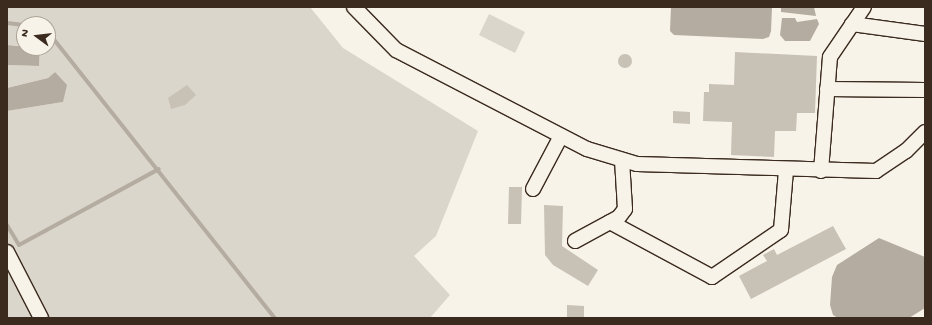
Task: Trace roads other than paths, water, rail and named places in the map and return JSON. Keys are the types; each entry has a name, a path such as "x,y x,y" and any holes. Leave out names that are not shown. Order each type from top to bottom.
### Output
{"street":[{"path":"354,7 396,50 587,149 637,164 786,170 876,171 906,151 925,132"},
{"path":"821,171 830,57 864,7"},
{"path":"852,24 925,34"},
{"path":"827,89 925,90"},
{"path":"533,189 561,136"},
{"path":"575,241 610,222 625,209 622,160"},
{"path":"610,222 712,277 781,230 786,170"},
{"path":"7,252 41,318"}],"waterway":[{"path":"7,23 16,24"},
{"path":"56,42 275,318"},
{"path":"7,225 19,245 159,169"}]}
